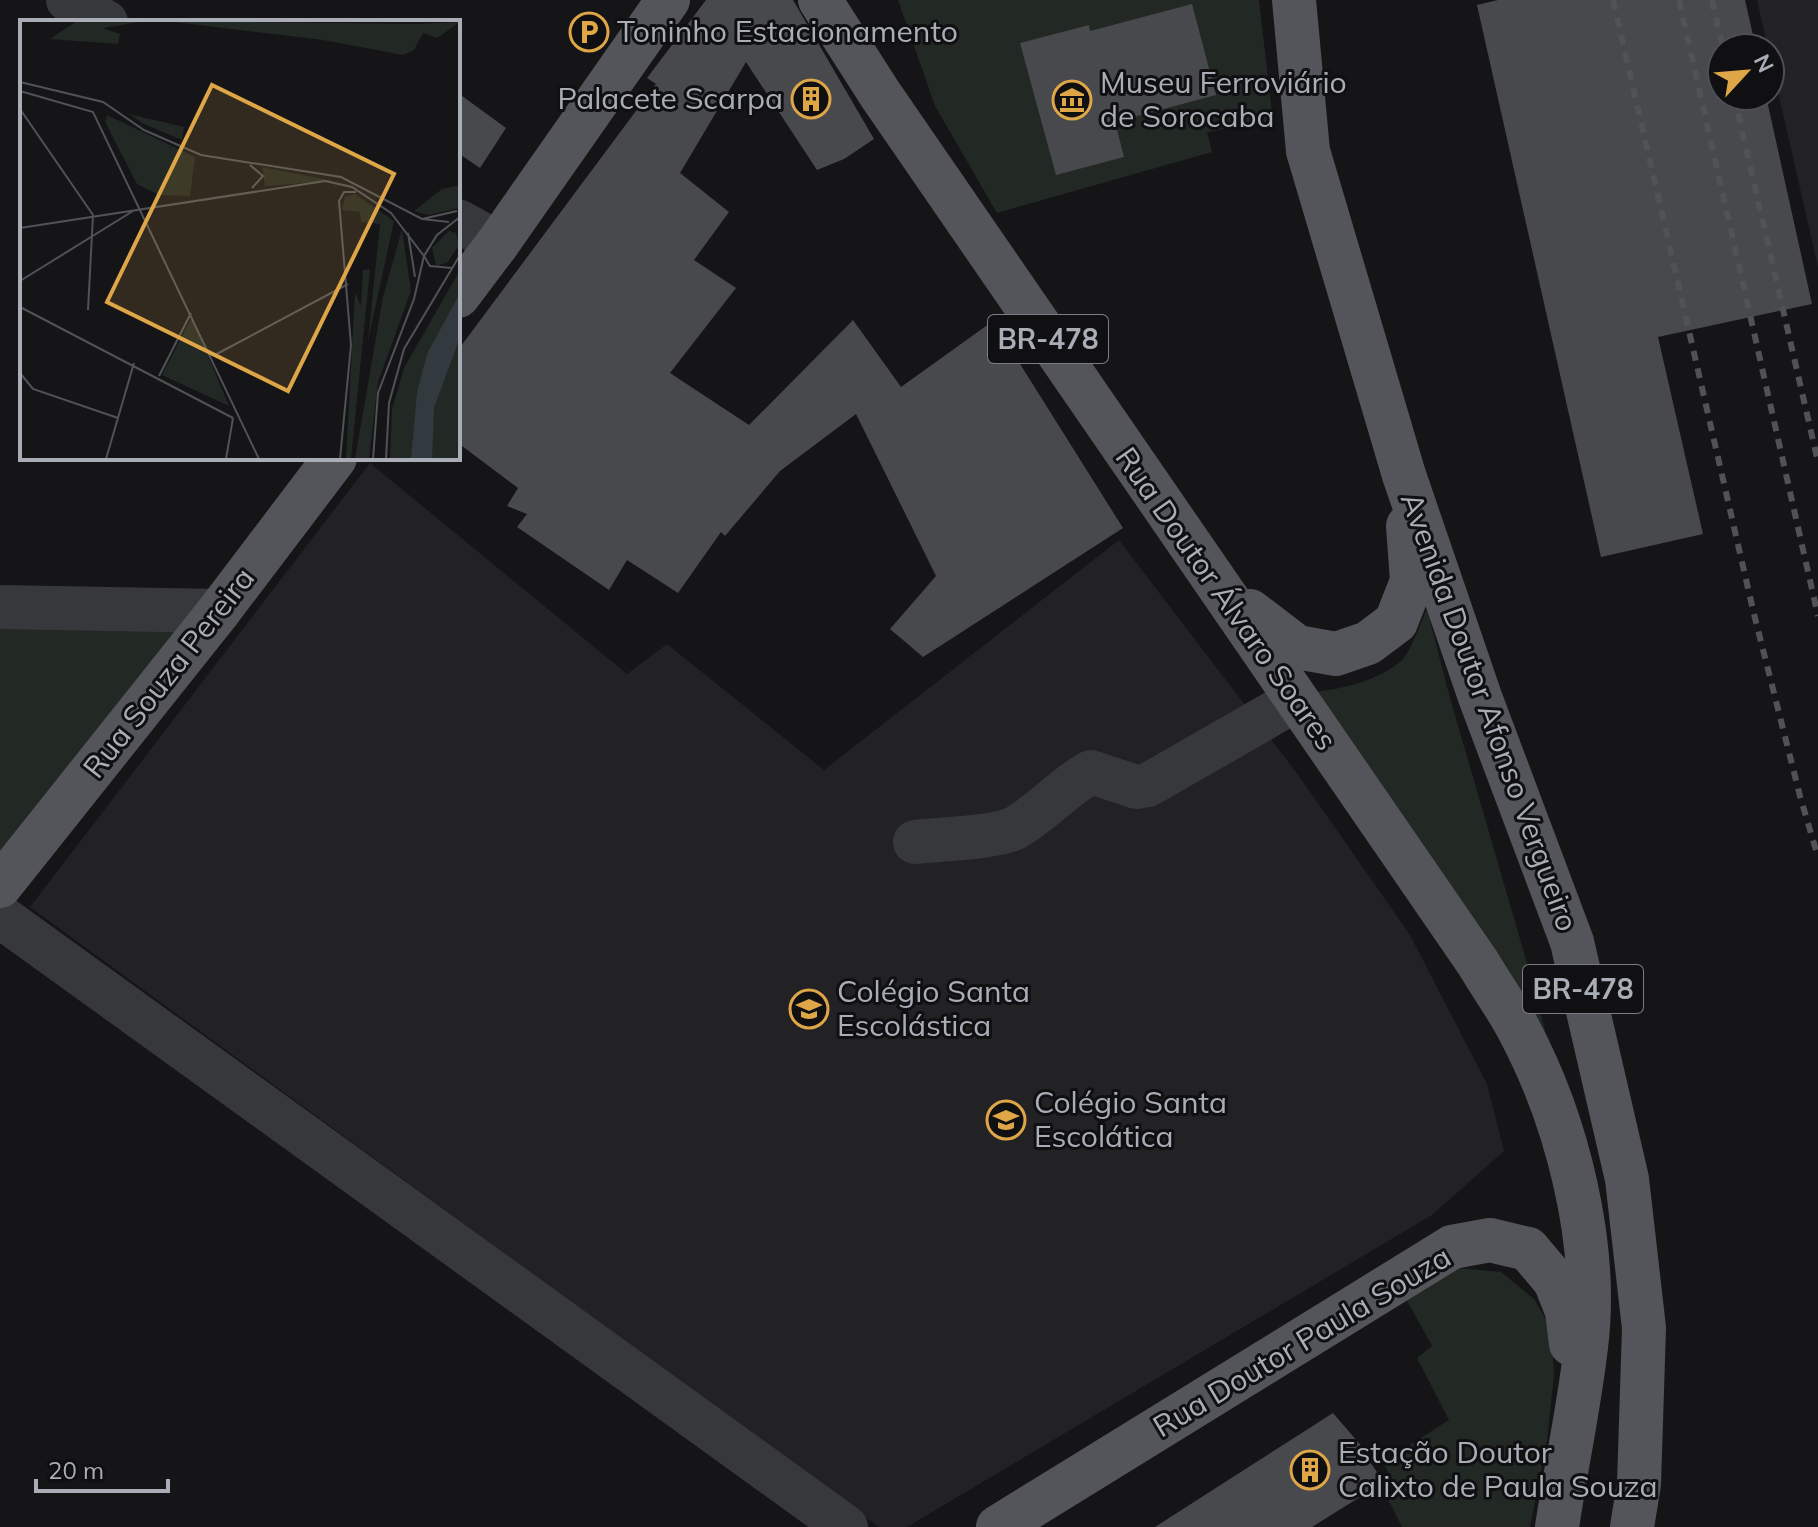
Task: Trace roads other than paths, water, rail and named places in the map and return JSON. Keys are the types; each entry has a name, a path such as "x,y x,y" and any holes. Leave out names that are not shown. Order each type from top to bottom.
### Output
{"main road":[{"path":"460,293 668,0"},
{"name":"Rua Doutor Álvaro Soares","path":"820,0 880,94 1478,963 1519,1029 1544,1084 1563,1139 1583,1222 1588,1284 1586,1345 1571,1434"},
{"name":"BR-478","path":"846,0 880,94"},
{"name":"Avenida Doutor Afonso Vergueiro","path":"1294,0 1308,151 1404,475 1480,697 1572,942 1627,1179 1644,1328 1639,1484 1632,1527"},
{"name":"Rua Souza Pereira","path":"0,886 219,611 333,460"},
{"path":"1216,585 1297,647 1336,654 1368,643 1396,622 1412,581 1404,475"},
{"name":"Rua Doutor Paula Souza","path":"998,1527 1452,1247 1490,1240 1528,1249 1555,1281 1567,1311 1572,1352 1571,1434"},
{"name":"BR-478","path":"1557,1527 1571,1434"}],"street":[{"path":"68,0 103,20"},
{"path":"460,222 498,243"},
{"path":"0,607 219,611"},
{"path":"915,842 997,833 1016,827 1077,779 1091,772 1136,787 1148,785 1296,700"},
{"path":"0,916 846,1527"}],"railway":[{"path":"1613,0 1753,610 1818,857"},
{"path":"1679,0 1818,616"},
{"path":"1712,0 1719,32"},
{"path":"1738,112 1818,462"}],"place":[{"name":"Toninho Estacionamento","path":"589,32"},
{"name":"Palacete Scarpa","path":"811,99"},
{"name":"Museu Ferroviário de Sorocaba","path":"1072,100"},
{"name":"Colégio Santa Escolástica","path":"809,1009"},
{"name":"Colégio Santa Escolática","path":"1006,1120"},
{"name":"Estação Doutor Calixto de Paula Souza","path":"1310,1470"}]}
